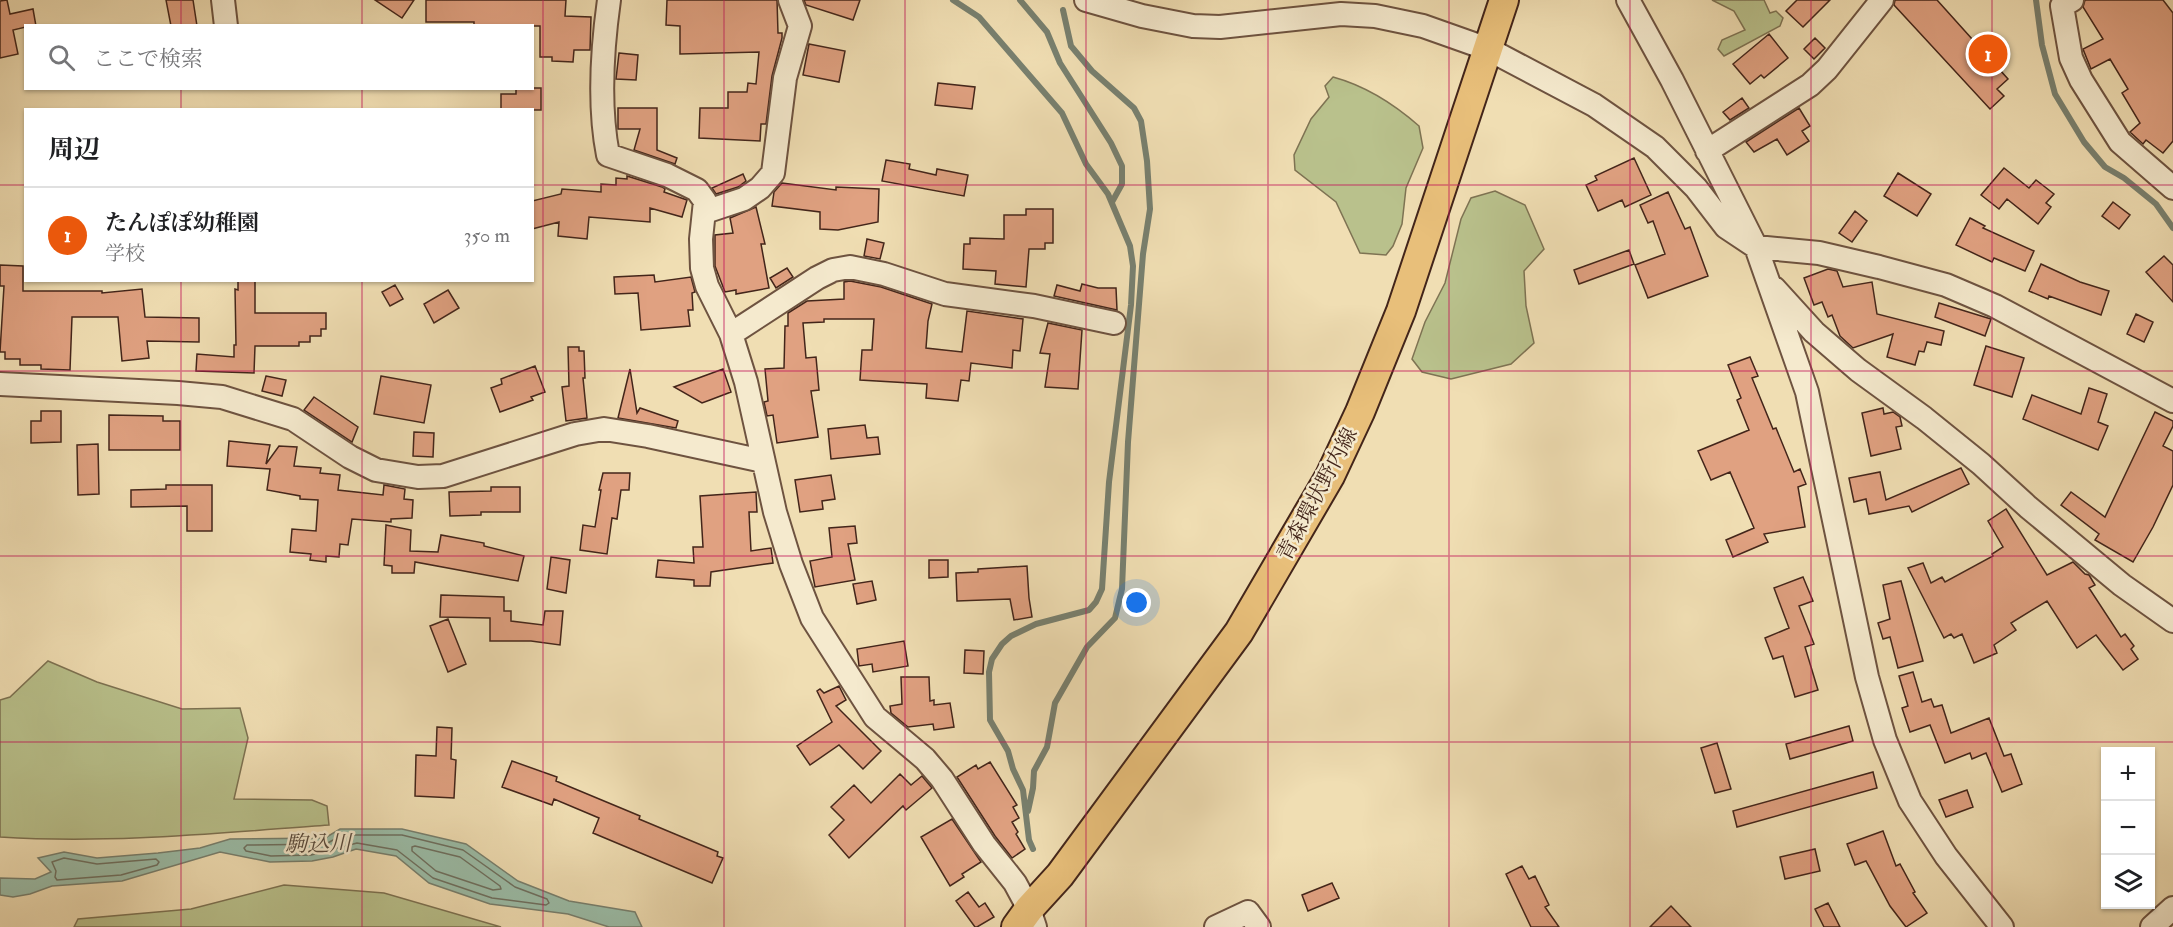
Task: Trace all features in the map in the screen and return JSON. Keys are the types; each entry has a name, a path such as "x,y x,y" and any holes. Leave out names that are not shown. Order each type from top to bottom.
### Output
{"main road":[{"name":"青森環状野内線","path":"1027,921 1239,632 1330,476 1360,412 1401,311 1504,0"}],"street":[{"path":"223,0 226,24"},
{"path":"609,0 603,43 604,133 608,154 667,175 697,190 705,201 701,239 702,268 706,286 731,334 746,382 775,512 791,564 812,618 875,717 925,759 942,779 984,844 1015,883 1027,921"},
{"path":"705,212 744,199 760,188 773,173 784,78 800,26 790,0"},
{"path":"1086,0 1193,26 1220,27 1341,14 1374,16 1423,26 1488,49 1594,105 1655,147 1696,188 1726,227 1756,247 1819,253 1946,285 1995,306 2173,401"},
{"path":"1628,0 1756,247 1807,392 1867,677 1885,740 1910,801 1946,856 2002,927"},
{"path":"1707,151 1810,85 1827,69 1882,0"},
{"path":"2072,0 2062,6 2072,58 2081,80 2121,142 2173,188"},
{"path":"731,334 817,278 833,270 850,267 884,274 945,294 1034,306 1114,323"},
{"path":"1767,280 1814,332 1858,370 1924,418 1981,464 2028,507 2122,585 2173,621"},
{"path":"0,384 222,397 293,419 350,457 376,470 418,477 443,476 575,434 604,429 648,436 763,461"},
{"path":"2152,927 2173,908"},
{"path":"1216,927 1248,912 1259,927"}],"shaded area":[{"path":"1712,0 1764,0 1770,13 1776,11 1783,18 1780,26 1724,56 1718,49 1722,40 1745,30 1734,11"},
{"path":"1333,77 1357,85 1379,97 1400,110 1419,126 1423,148 1406,188 1402,224 1393,246 1386,255 1360,253 1336,202 1295,170 1294,155 1311,119 1329,97 1325,86"},
{"path":"1495,191 1525,205 1544,249 1524,271 1526,306 1534,343 1511,364 1451,379 1422,372 1412,359 1425,322 1445,283 1461,219 1471,198"},
{"path":"48,661 97,682 182,709 240,708 248,738 234,799 312,800 327,806 329,825 123,838 0,837 0,700 10,697"},
{"path":"284,885 384,893 501,927 74,927 78,919 191,909"}],"water":[{"name":"駒込川","path":"340,829 402,829 466,844 518,881 569,901 635,912 642,927 609,927 568,914 490,904 429,883 396,856 356,849 312,861 270,862 220,852 122,881 52,886 13,897 0,895 0,878 35,879 51,872 38,858 64,852 97,858 158,853 200,848 230,839 325,838"}],"building":[{"path":"7,0 10,14 33,9 36,24 24,24 24,27 13,30 18,54 0,58 0,1"},
{"path":"166,0 193,0 197,24 171,24"},
{"path":"375,0 414,0 402,18"},
{"path":"426,0 566,0 565,16 591,17 590,50 574,50 573,62 552,61 552,57 540,57 540,26 534,26 534,24 426,22"},
{"path":"667,0 777,0 778,33 782,33 782,38 772,76 766,124 761,124 760,141 699,138 700,108 728,108 728,92 747,92 748,83 756,84 759,52 680,54 680,26 666,25"},
{"path":"804,0 860,0 853,20 806,5"},
{"path":"1797,0 1830,0 1803,27 1786,11"},
{"path":"1895,0 1937,0 2008,79 1997,89 2004,96 1990,109 1894,5"},
{"path":"2085,0 2163,0 2173,13 2173,141 2163,153 2146,140 2143,144 2130,132 2140,123 2122,93 2128,89 2110,59 2091,69 2083,49 2103,39 2083,7"},
{"path":"1769,34 1788,58 1764,78 1761,75 1750,84 1733,64"},
{"path":"1815,38 1825,48 1814,59 1804,49"},
{"path":"809,44 845,51 839,82 803,75"},
{"path":"619,53 638,55 636,80 616,79"},
{"path":"938,83 975,87 972,109 935,105"},
{"path":"541,88 541,110 501,108 501,94 516,94 516,90"},
{"path":"1742,98 1749,108 1730,120 1723,112"},
{"path":"618,108 657,108 657,150 677,158 675,164 634,150 640,129 618,129"},
{"path":"1799,108 1810,126 1802,131 1809,141 1787,155 1777,139 1754,152 1746,142"},
{"path":"1634,158 1651,195 1625,207 1622,200 1598,211 1586,185 1597,180 1595,176"},
{"path":"886,160 910,164 909,169 936,175 937,169 968,175 964,196 882,181"},
{"path":"2004,168 2029,188 2036,180 2054,194 2046,203 2051,207 2038,224 2007,199 1999,209 1981,195"},
{"path":"1898,173 1931,194 1917,216 1884,196"},
{"path":"743,174 746,181 738,187 716,194 712,188"},
{"path":"627,176 662,187 665,189 664,192 687,200 682,217 650,208 650,222 589,217 587,239 558,236 559,222 534,228 534,201 561,194 562,189 601,192 601,184 616,185 616,178 627,179"},
{"path":"782,183 836,190 836,187 879,189 878,222 838,230 820,229 820,212 772,206 774,192"},
{"path":"1668,192 1685,229 1690,227 1708,276 1648,298 1635,265 1665,254 1653,221 1648,223 1640,205"},
{"path":"2113,202 2130,215 2119,229 2102,216"},
{"path":"756,207 765,244 761,244 769,288 736,294 736,290 725,292 715,266 715,235 733,233 730,218"},
{"path":"1026,209 1053,209 1053,243 1045,243 1045,249 1029,249 1026,287 995,284 996,271 963,269 964,244 970,244 970,238 1004,239 1004,215 1026,215"},
{"path":"1855,211 1867,221 1852,242 1839,233"},
{"path":"1970,218 1985,226 1983,228 2034,251 2025,271 1994,258 1992,262 1956,245"},
{"path":"867,239 884,243 880,259 864,256"},
{"path":"1629,250 1634,264 1579,284 1574,270"},
{"path":"2164,256 2173,265 2173,302 2146,272"},
{"path":"2041,264 2080,282 2109,291 2101,315 2029,291"},
{"path":"0,265 23,266 23,291 102,291 102,293 142,289 145,317 199,318 199,342 147,341 149,358 122,361 118,317 72,317 70,370 41,369 41,365 20,365 20,359 5,359 5,352 0,352 4,286 0,286"},
{"path":"787,268 793,277 776,288 770,278"},
{"path":"1828,269 1837,271 1843,287 1872,282 1877,314 1944,331 1941,345 1927,342 1924,352 1919,351 1915,365 1887,357 1893,334 1853,348 1840,336 1832,315 1828,317 1822,302 1814,305 1804,278"},
{"path":"654,275 655,282 691,277 695,292 692,293 693,310 688,310 690,326 641,330 638,293 615,294 614,277"},
{"path":"238,282 255,282 255,313 326,313 326,329 321,329 321,336 310,336 310,342 299,342 299,346 255,346 254,373 196,371 197,354 234,357 234,345 236,345 235,289 238,290"},
{"path":"844,282 881,287 932,304 926,348 962,352 967,311 1023,319 1020,351 1013,350 1012,368 971,363 969,381 961,380 958,401 926,398 927,384 860,380 862,350 872,350 874,319 824,319 824,322 803,323 806,358 816,357 819,390 811,391 818,437 777,443 773,415 767,416 764,402 768,401 765,369 784,368 785,326 788,326 788,313 807,301 844,299"},
{"path":"1082,284 1098,288 1116,288 1117,310 1054,296 1057,285 1080,291"},
{"path":"395,285 403,299 390,306 382,292"},
{"path":"448,290 459,308 434,323 424,304"},
{"path":"1939,303 1991,319 1985,336 1935,317"},
{"path":"2136,314 2153,322 2144,342 2127,334"},
{"path":"1048,323 1082,330 1078,389 1045,387 1050,354 1040,353"},
{"path":"1986,346 2024,358 2012,397 1974,385"},
{"path":"568,347 579,347 579,351 584,351 585,378 583,378 587,418 566,421 562,387 569,386"},
{"path":"1750,357 1758,376 1752,378 1773,429 1776,428 1794,472 1800,469 1806,484 1798,487 1805,527 1764,534 1768,542 1733,557 1726,540 1754,528 1730,472 1711,480 1698,451 1749,430 1737,400 1741,398 1728,365"},
{"path":"535,366 545,392 531,397 533,400 500,412 491,388 502,384 501,379"},
{"path":"630,369 637,413 640,408 678,421 676,428 618,418"},
{"path":"723,369 731,392 702,403 674,387"},
{"path":"266,376 286,380 282,396 262,391"},
{"path":"381,376 431,385 424,423 374,414"},
{"path":"2089,388 2107,394 2098,422 2108,426 2098,450 2023,419 2032,395 2081,414"},
{"path":"314,397 358,427 352,442 304,410"},
{"path":"1883,408 1884,414 1893,412 1900,417 1902,426 1896,427 1901,449 1871,456 1862,413"},
{"path":"41,411 61,411 61,442 31,443 31,421 41,421"},
{"path":"2155,412 2173,421 2173,426 2163,446 2173,451 2173,485 2133,562 2095,540 2099,534 2061,505 2071,492 2105,517"},
{"path":"109,415 163,416 163,421 180,421 180,450 109,450"},
{"path":"865,425 867,438 878,437 880,454 831,459 828,429"},
{"path":"414,432 434,433 433,457 413,456"},
{"path":"229,441 270,445 266,464 279,446 297,447 294,466 321,468 320,473 340,475 338,490 383,495 384,485 405,489 404,499 413,500 412,518 391,519 391,522 352,519 348,545 340,544 339,557 326,556 326,562 310,560 311,554 290,552 292,529 316,531 318,500 300,499 300,496 267,490 270,469 227,466"},
{"path":"98,444 99,494 78,495 77,445"},
{"path":"1961,468 1969,484 1912,512 1909,506 1869,514 1866,499 1854,502 1849,478 1880,472 1886,500"},
{"path":"603,473 630,473 629,490 621,490 617,519 612,518 607,554 580,550 583,525 595,527"},
{"path":"831,475 835,499 822,501 823,509 800,512 795,480"},
{"path":"166,485 212,485 212,531 187,531 187,506 131,507 131,490 166,489"},
{"path":"491,487 520,487 520,512 481,512 481,515 450,516 449,492 491,491"},
{"path":"756,492 757,512 749,512 751,551 771,548 773,563 711,572 710,586 694,586 694,580 656,577 658,560 694,563 693,547 703,547 700,496"},
{"path":"2006,509 2047,575 2073,562 2089,575 2095,585 2089,588 2121,637 2125,634 2134,646 2131,649 2138,659 2123,670 2096,635 2077,648 2047,601 2011,623 2016,630 1994,645 1997,653 1974,663 1962,634 1954,638 1951,634 1944,638 1908,568 1923,563 1931,583 1942,577 1945,582 1993,556 1992,554 2003,547 1988,521"},
{"path":"386,525 411,530 410,551 438,552 441,535 484,543 484,546 524,556 518,581 415,562 414,573 392,573 392,566 384,565"},
{"path":"855,526 857,543 848,544 855,580 815,587 810,561 832,557 829,528"},
{"path":"551,557 570,560 566,593 547,589"},
{"path":"929,560 948,560 948,577 929,578"},
{"path":"1027,566 1032,617 1014,620 1010,599 957,601 956,573 978,572 978,569"},
{"path":"1803,577 1813,601 1799,606 1814,644 1805,647 1818,690 1795,697 1783,656 1773,659 1765,638 1789,628 1774,588"},
{"path":"872,581 876,600 857,604 853,584"},
{"path":"1901,581 1923,661 1898,668 1890,637 1883,639 1878,623 1890,619 1883,585"},
{"path":"441,595 504,597 504,611 511,611 511,621 543,625 545,611 563,611 560,645 531,641 490,641 490,618 440,617"},
{"path":"448,619 466,664 448,672 430,626"},
{"path":"904,641 908,666 873,672 872,664 859,666 857,649"},
{"path":"965,650 984,651 983,674 964,673"},
{"path":"1913,672 1922,702 1931,699 1934,707 1942,705 1951,733 1989,718 2004,756 2011,754 2022,784 2002,792 1986,753 1972,759 1970,753 1945,763 1930,725 1910,732 1902,708 1908,706 1899,676"},
{"path":"901,677 929,677 930,701 934,700 934,705 950,703 954,727 934,730 933,724 908,727 891,713 890,706 902,704"},
{"path":"839,686 846,700 836,706 881,751 863,769 839,745 810,765 797,746 832,722 817,691 820,689 824,693"},
{"path":"1849,726 1853,741 1790,759 1786,744"},
{"path":"437,727 452,728 451,759 456,760 454,798 415,796 416,755 436,756"},
{"path":"1717,743 1731,789 1715,793 1701,748"},
{"path":"512,761 557,777 556,781 718,852 717,856 723,858 712,883 593,833 599,818 554,799 552,805 502,787"},
{"path":"990,762 1017,805 1013,807 1019,818 1012,822 1025,849 1012,858 957,777 976,765 978,769"},
{"path":"1873,772 1877,788 1737,827 1733,811"},
{"path":"900,774 911,785 922,776 932,788 906,810 903,806 849,858 829,835 844,820 831,807 854,785 871,803"},
{"path":"1967,790 1973,807 1946,817 1939,800"},
{"path":"952,819 981,862 962,874 964,877 950,886 921,837"},
{"path":"1883,831 1896,866 1900,864 1915,892 1913,893 1927,913 1906,927 1890,906 1866,861 1855,865 1847,844"},
{"path":"1815,849 1820,871 1785,879 1780,857"},
{"path":"1522,866 1529,879 1535,876 1549,905 1545,907 1559,927 1531,927 1506,874"},
{"path":"1332,883 1339,898 1308,911 1302,895"},
{"path":"968,892 979,907 985,903 994,917 977,927 956,901"},
{"path":"1828,903 1840,927 1824,927 1815,909"},
{"path":"1671,906 1691,927 1650,927"}],"waterway":[{"path":"953,0 979,17 1062,113 1086,164 1108,194 1130,246 1133,266 1131,305 1109,482 1102,589 1089,610 1036,624 1011,636 1002,644 992,659 989,672 990,720 1008,751 1023,790 1029,840 1033,849"},
{"path":"1020,0 1047,32 1060,63 1111,143 1122,166 1122,184 1112,202"},
{"path":"2036,0 2042,45 2055,94 2084,142 2105,167 2124,178 2156,204 2173,228"},
{"path":"1028,811 1034,771 1047,747 1055,703 1087,647 1115,618 1122,589 1128,442 1143,254 1150,209 1147,161 1141,121 1134,108 1092,71 1071,46 1063,10"}],"place":[{"name":"たんぽぽ幼稚園","path":"1988,54"}]}
